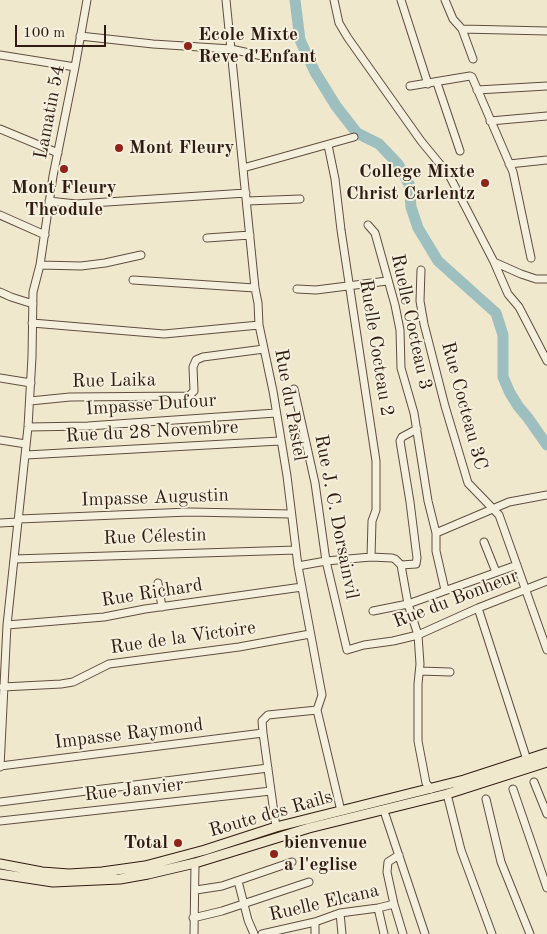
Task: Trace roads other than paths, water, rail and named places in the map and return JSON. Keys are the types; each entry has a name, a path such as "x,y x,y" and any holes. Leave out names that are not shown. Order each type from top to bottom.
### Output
{"main road":[{"name":"Route des Rails","path":"0,864 42,872 102,872 145,866 276,827 480,776 547,753"},
{"name":"Route des Rails","path":"0,874 53,882 120,879 148,874 195,863 310,828 446,794 547,762"}],"street":[{"name":"Lamatin 54","path":"0,766 7,625 26,455 30,401 33,292 40,265 49,201 87,0"},
{"name":"Rue du Pastel","path":"226,0 259,324 276,413 298,566 322,695 317,710 341,811"},
{"path":"334,0 339,23 348,38 421,141 439,160 449,175 494,262 508,294 519,308 547,362"},
{"path":"401,0 428,84"},
{"path":"445,0 453,19 462,29 472,59"},
{"path":"462,29 547,31"},
{"path":"80,36 153,44 232,49 267,57"},
{"path":"0,55 75,67"},
{"path":"410,86 471,76 510,164 531,258"},
{"path":"437,83 460,151"},
{"path":"477,90 547,86"},
{"path":"490,120 547,116"},
{"path":"0,129 58,153"},
{"path":"243,168 354,137"},
{"name":"Ruelle Cocteau 2","path":"328,144 335,179 376,461 376,510 372,521 371,557"},
{"path":"510,164 547,160"},
{"path":"49,201 76,204 246,193"},
{"path":"246,202 300,199"},
{"path":"0,215 45,235"},
{"name":"Ruelle Cocteau 3","path":"368,225 375,233 395,305 400,330 401,368 417,428 428,501 436,533 436,551 445,590"},
{"path":"207,238 250,234"},
{"path":"40,265 81,266 105,264 141,255"},
{"path":"494,262 536,279 547,279"},
{"name":"Rue Cocteau 3C","path":"421,270 420,301 424,324 468,483 499,515 547,650"},
{"path":"133,280 255,288"},
{"path":"297,289 316,290 387,281"},
{"path":"0,292 33,304"},
{"path":"32,323 164,334 259,324"},
{"name":"Rue Laika","path":"30,401 70,397 189,396 194,391 193,368 196,360 202,357 264,349"},
{"path":"0,378 31,383"},
{"name":"Rue J. C. Dorsainvil","path":"294,389 315,483 326,560 347,650"},
{"name":"Impasse Dufour","path":"28,428 88,426 276,413"},
{"path":"401,565 416,564 417,558 400,441 402,437 417,428"},
{"path":"0,440 26,444"},
{"name":"Rue du 28 Novembre","path":"26,455 280,441"},
{"path":"436,533 509,502 547,495"},
{"name":"Impasse Augustin","path":"0,523 189,512 291,514"},
{"path":"484,542 496,572"},
{"name":"Rue Célestin","path":"14,559 296,550"},
{"path":"298,566 326,560 371,557 392,558 401,565 408,604 418,635 420,671 418,684 418,741 426,783 431,789"},
{"path":"373,611 408,604 517,565"},
{"name":"Rue du Bonheur","path":"347,650 418,635 478,608 547,582"},
{"path":"158,583 162,607"},
{"name":"Rue Richard","path":"7,625 104,617 302,587"},
{"path":"478,608 527,760"},
{"name":"Rue de la Victoire","path":"3,687 73,682 108,664 239,647 310,634"},
{"path":"420,671 450,672"},
{"path":"276,827 262,733 262,721 268,715 317,710"},
{"name":"Impasse Raymond","path":"0,766 262,733"},
{"path":"0,802 268,768"},
{"path":"534,782 547,814"},
{"path":"513,789 547,885"},
{"name":"Rue Janvier","path":"0,821 271,791"},
{"path":"446,794 461,850 492,934"},
{"path":"486,799 501,862 530,934"},
{"path":"384,811 425,934"},
{"path":"399,855 390,860 387,866 394,904 403,934"},
{"path":"196,890 222,886 292,862"},
{"path":"194,934 195,863"},
{"path":"238,881 248,920 254,934"},
{"path":"193,918 309,882"},
{"name":"Ruelle Elcana","path":"262,934 315,922 340,913 394,904"},
{"path":"378,908 384,934"},
{"path":"340,913 342,934"},
{"path":"315,922 315,934"}],"waterway":[{"path":"295,0 300,40 315,72 336,106 357,133 379,144 398,164 409,184 411,207 418,228 438,261 496,313 503,335 503,377 518,406 547,445"}],"place":[{"name":"Ecole Mixte Reve d'Enfant","path":"188,46"},
{"name":"Mont Fleury","path":"119,148"},
{"name":"Mont Fleury Theodule","path":"64,169"},
{"name":"College Mixte Christ Carlentz","path":"485,183"},
{"name":"Total","path":"178,843"},
{"name":"bienvenue a l'eglise","path":"274,854"}]}
